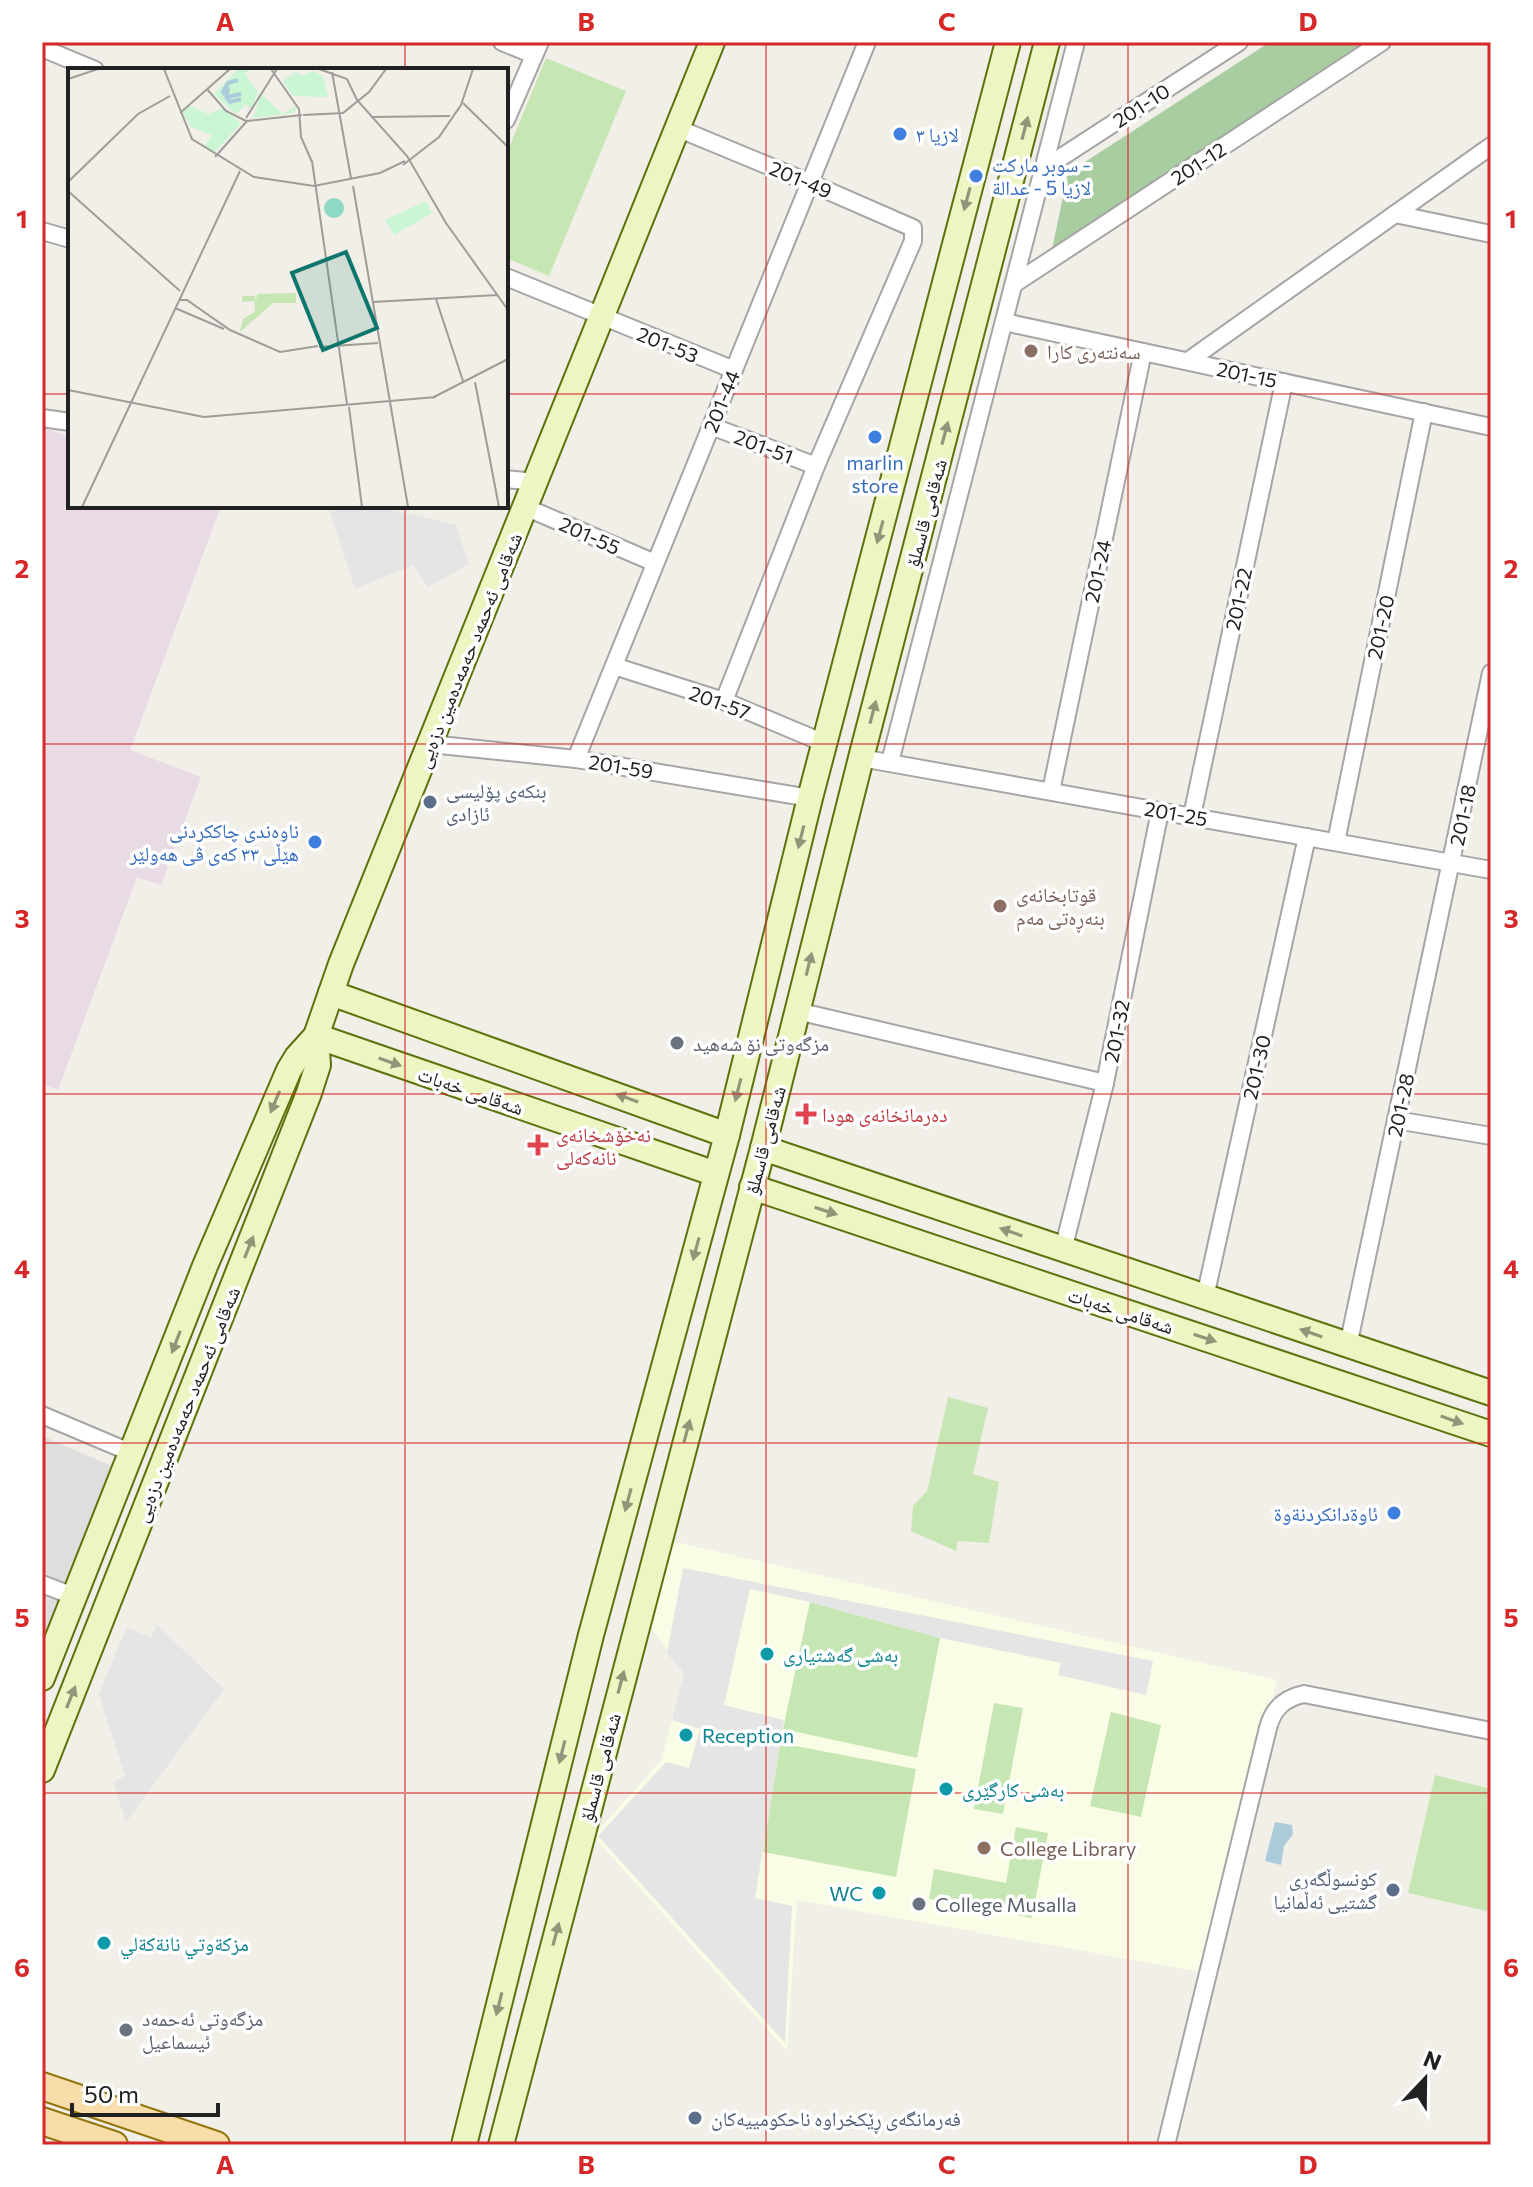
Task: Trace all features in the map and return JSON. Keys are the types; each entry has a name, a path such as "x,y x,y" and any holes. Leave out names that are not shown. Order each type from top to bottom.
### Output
{"main road":[{"path":"42,2086 216,2145"},
{"path":"42,2121 114,2145"}],"street":[{"path":"502,42 537,48 508,115"},
{"name":"شەقامی ئەحمەد حەمەدەمین دزەیی","path":"42,1678 205,1266 283,1084 297,1057 316,1036 712,42"},
{"name":"201-44","path":"576,759 867,42"},
{"name":"شەقامی قاسملۆ","path":"464,2145 591,1635 727,1135 824,743 1007,42"},
{"name":"شەقامی قاسملۆ","path":"501,2145 763,1148 1047,42"},
{"path":"890,762 1076,42"},
{"name":"201-10","path":"1043,169 1239,42"},
{"name":"201-12","path":"1014,284 1382,42"},
{"path":"42,48 90,68"},
{"name":"201-49","path":"677,128 913,228 913,241 816,466"},
{"path":"1188,361 1491,146"},
{"path":"1395,214 1491,234"},
{"path":"42,231 68,238"},
{"name":"201-53","path":"508,278 734,370"},
{"name":"201-15","path":"1004,322 1491,427"},
{"name":"201-24","path":"1051,791 1143,352"},
{"name":"201-22","path":"1192,816 1284,382"},
{"name":"201-20","path":"1336,842 1424,412"},
{"path":"42,418 68,422"},
{"name":"201-51","path":"711,426 816,466"},
{"path":"724,701 816,466"},
{"path":"508,479 535,482"},
{"name":"201-55","path":"525,507 655,563"},
{"name":"201-57","path":"614,666 724,701 824,743"},
{"name":"201-18","path":"1452,863 1491,673"},
{"name":"201-59","path":"430,744 576,759 810,798"},
{"name":"201-25","path":"861,758 1491,870"},
{"name":"201-32","path":"1063,1250 1105,1083 1160,811"},
{"name":"201-30","path":"1205,1297 1307,837"},
{"name":"201-28","path":"1348,1346 1452,863"},
{"path":"331,993 727,1135"},
{"path":"797,1011 1105,1083"},
{"name":"شەقامی ئەحمەد حەمەدەمین دزەیی","path":"42,1770 309,1093 318,1065 316,1036"},
{"name":"شەقامی خەبات","path":"316,1036 716,1174"},
{"path":"1396,1120 1491,1136"},
{"name":"شەقامی خەبات","path":"763,1148 1491,1393"},
{"name":"شەقامی خەبات","path":"752,1187 1491,1434"},
{"path":"906,1238 917,1200"},
{"path":"42,1415 132,1453"},
{"path":"42,1584 73,1596"},
{"path":"1166,2145 1268,1728 1276,1709 1294,1696 1304,1694 1491,1731"}],"shaded area":[{"path":"42,427 68,436 68,508 220,508 130,750 201,777 161,885 137,877 58,1090 42,1084"},
{"path":"329,508 384,508 456,525 469,564 428,587 413,565 355,589"},
{"path":"42,1436 121,1470 42,1654"},
{"path":"658,1542 680,1543 1277,1680 1206,1973 797,1900 787,2051 593,1836 661,1761 684,1675 640,1611"},
{"path":"683,1568 1153,1661 1146,1695 1058,1675 1061,1663 940,1638 750,1589 724,1705 784,1720 755,1898 792,1906 785,2043 598,1836 666,1762 689,1768 700,1729 672,1720 684,1674 667,1653"},
{"path":"157,1625 224,1689 126,1822 113,1782 125,1776 99,1694 127,1627 151,1638"}],"green space":[{"path":"1270,42 1368,42 1051,254 1068,173"},
{"path":"546,58 626,91 549,276 508,259 508,150"},
{"path":"948,1397 988,1408 973,1474 999,1482 989,1543 958,1541 956,1551 911,1531 913,1506 927,1491"},
{"path":"810,1602 940,1638 917,1758 783,1729"},
{"path":"994,1703 1023,1708 1003,1814 974,1809"},
{"path":"1111,1712 1161,1725 1141,1817 1090,1806"},
{"path":"780,1743 916,1769 896,1877 763,1852"},
{"path":"1435,1775 1491,1789 1487,1808 1491,1810 1491,1912 1408,1893"},
{"path":"1016,1827 1048,1833 1032,1918 929,1899 934,1869 1006,1883"}],"water":[{"path":"1275,1822 1292,1825 1293,1834 1284,1846 1281,1865 1265,1861"}],"place":[{"name":"لازیا ٣","path":"900,134"},
{"name":"سوبر ماركت - لازيا 5 - عدالة","path":"976,176"},
{"name":"سەنتەری کارا","path":"1031,351"},
{"name":"marlin store","path":"875,437"},
{"name":"بنکەی پۆلیسی ئازادی","path":"430,802"},
{"name":"ناوەندی چاککردنی هێڵی ٣٣ کەی ڤی هەولێر","path":"315,842"},
{"name":"قوتابخانەی بنەڕەتی مەم","path":"1000,906"},
{"name":"مزگەوتی نۆ شەهید","path":"677,1043"},
{"name":"دەرمانخانەی هودا","path":"806,1114"},
{"name":"نەخۆشخانەی نانەکەلی","path":"538,1145"},
{"name":"ئاوةدانكردنةوة","path":"1394,1513"},
{"name":"بەشی گەشتیاری","path":"767,1654"},
{"name":"Reception","path":"686,1735"},
{"name":"بەشی کارگێری","path":"946,1789"},
{"name":"College Library","path":"984,1848"},
{"name":"کونسوڵگەری گشتیی ئەڵمانیا","path":"1393,1890"},
{"name":"WC","path":"879,1893"},
{"name":"College Musalla","path":"919,1904"},
{"name":"مزكةوتي نانةكةلي","path":"104,1943"},
{"name":"مزگەوتی ئەحمەد ئیسماعیل","path":"126,2030"},
{"name":"فەرمانگەی ڕێکخراوە ناحکومییەکان","path":"695,2118"}]}
